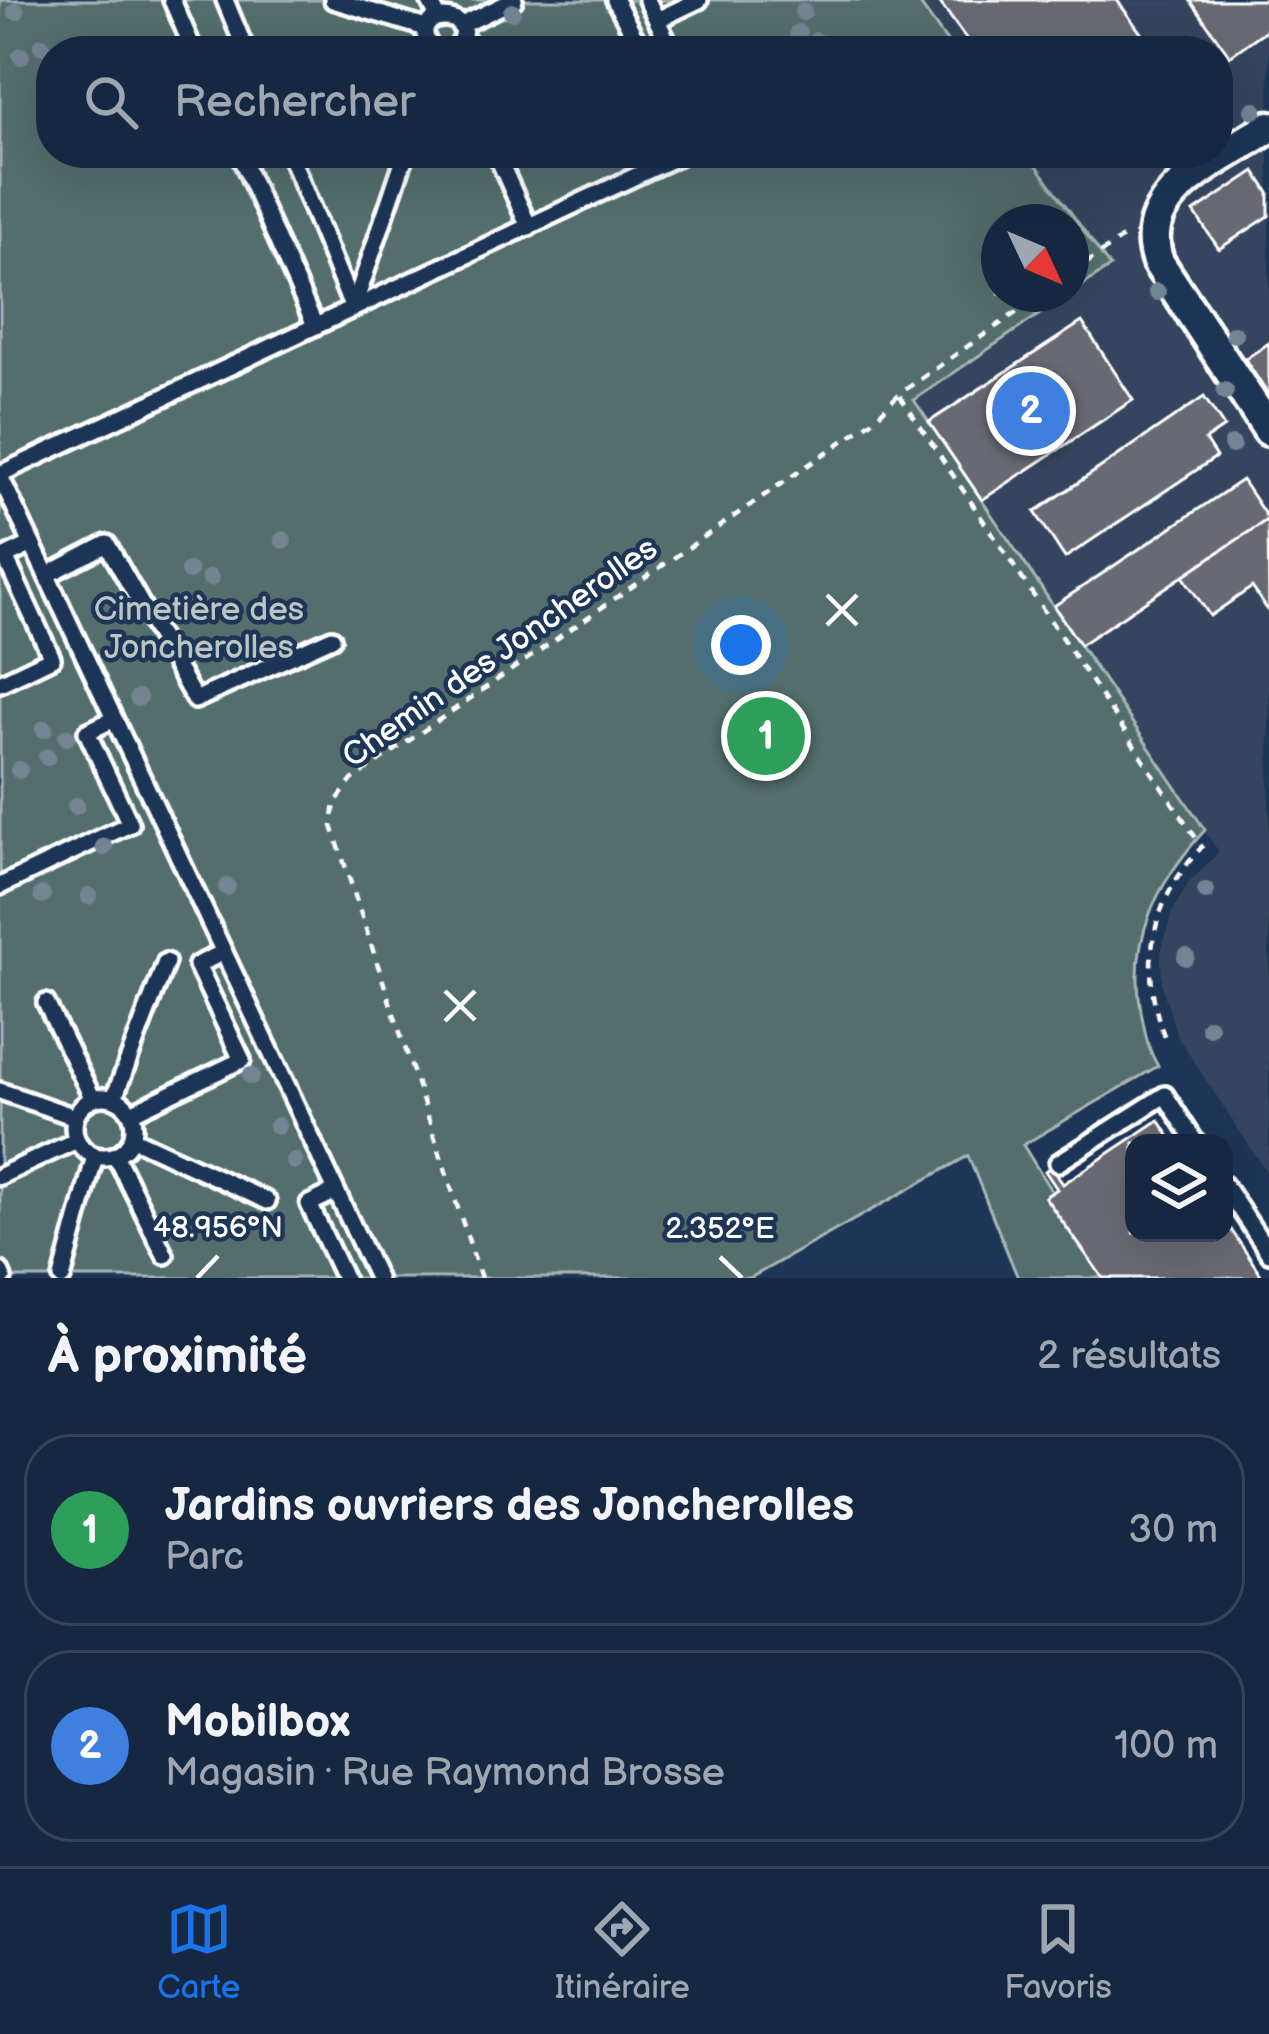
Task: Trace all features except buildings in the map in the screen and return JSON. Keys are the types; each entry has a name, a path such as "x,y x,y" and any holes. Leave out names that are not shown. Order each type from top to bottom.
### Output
{"street":[{"path":"1233,151 1269,127"},
{"path":"1208,168 1178,188 1157,214 1153,237 1159,262 1269,430"}],"lane":[{"path":"172,0 188,36"},
{"path":"225,0 240,36"},
{"path":"333,0 441,36 514,0"},
{"path":"429,0 441,36"},
{"path":"441,36 457,0"},
{"path":"615,0 634,36"},
{"path":"647,0 665,36"},
{"path":"657,20 699,0"},
{"path":"246,168 315,326"},
{"path":"295,168 352,309"},
{"path":"352,309 401,168"},
{"path":"503,168 529,227"},
{"path":"377,1278 0,474 653,168"},
{"path":"0,683 52,658 2,555 32,544"},
{"path":"47,575 107,544 195,700 332,638"},
{"path":"0,886 130,824 87,732 114,719"},
{"path":"131,1113 242,1060 197,965 224,952"},
{"path":"114,1098 166,962"},
{"path":"46,1004 93,1099"},
{"path":"0,1091 75,1117"},
{"path":"1058,1162 1165,1095 1190,1134"},
{"path":"114,1098 131,1113 132,1138 116,1155 94,1156 77,1140 75,1117 93,1099 114,1098"},
{"path":"132,1138 267,1201"},
{"path":"0,1176 77,1140"},
{"path":"116,1155 165,1255"},
{"path":"62,1278 94,1156"},
{"path":"336,1191 309,1204 344,1278"},
{"path":"1233,1199 1269,1253"}],"path":[{"path":"1089,261 1157,214"},
{"name":"Chemin des Joncherolles","path":"481,1278 332,826 335,803 352,780 872,421 899,394 1016,312"},
{"path":"899,394 1202,847 1166,898 1150,943 1149,974 1165,1038"}],"shaded area":[{"path":"917,0 1269,0 1269,1176 1177,1036 1162,986 1161,953 1172,912 1188,884 1219,852 914,400 1043,312 1089,312 1089,281 1109,267 1089,239 1089,204 1064,204 1039,168 1233,168 1233,36 943,36"}],"green space":[{"name":"Cimetière des Joncherolles","path":"0,0 917,0 943,36 36,36 36,168 1039,168 1065,204 981,204 981,312 1043,312 914,400 1205,830 1160,891 1143,936 1138,984 1141,1011 1158,1066 1023,1145 1052,1192 1045,1198 1103,1278 1018,1278 968,1156 750,1278 0,1278"},
{"path":"1089,238 1110,267 1089,281"}],"place":[{"name":"Mobilbox","path":"1031,411"},
{"name":"Jardins ouvriers des Joncherolles","path":"766,736"}]}
